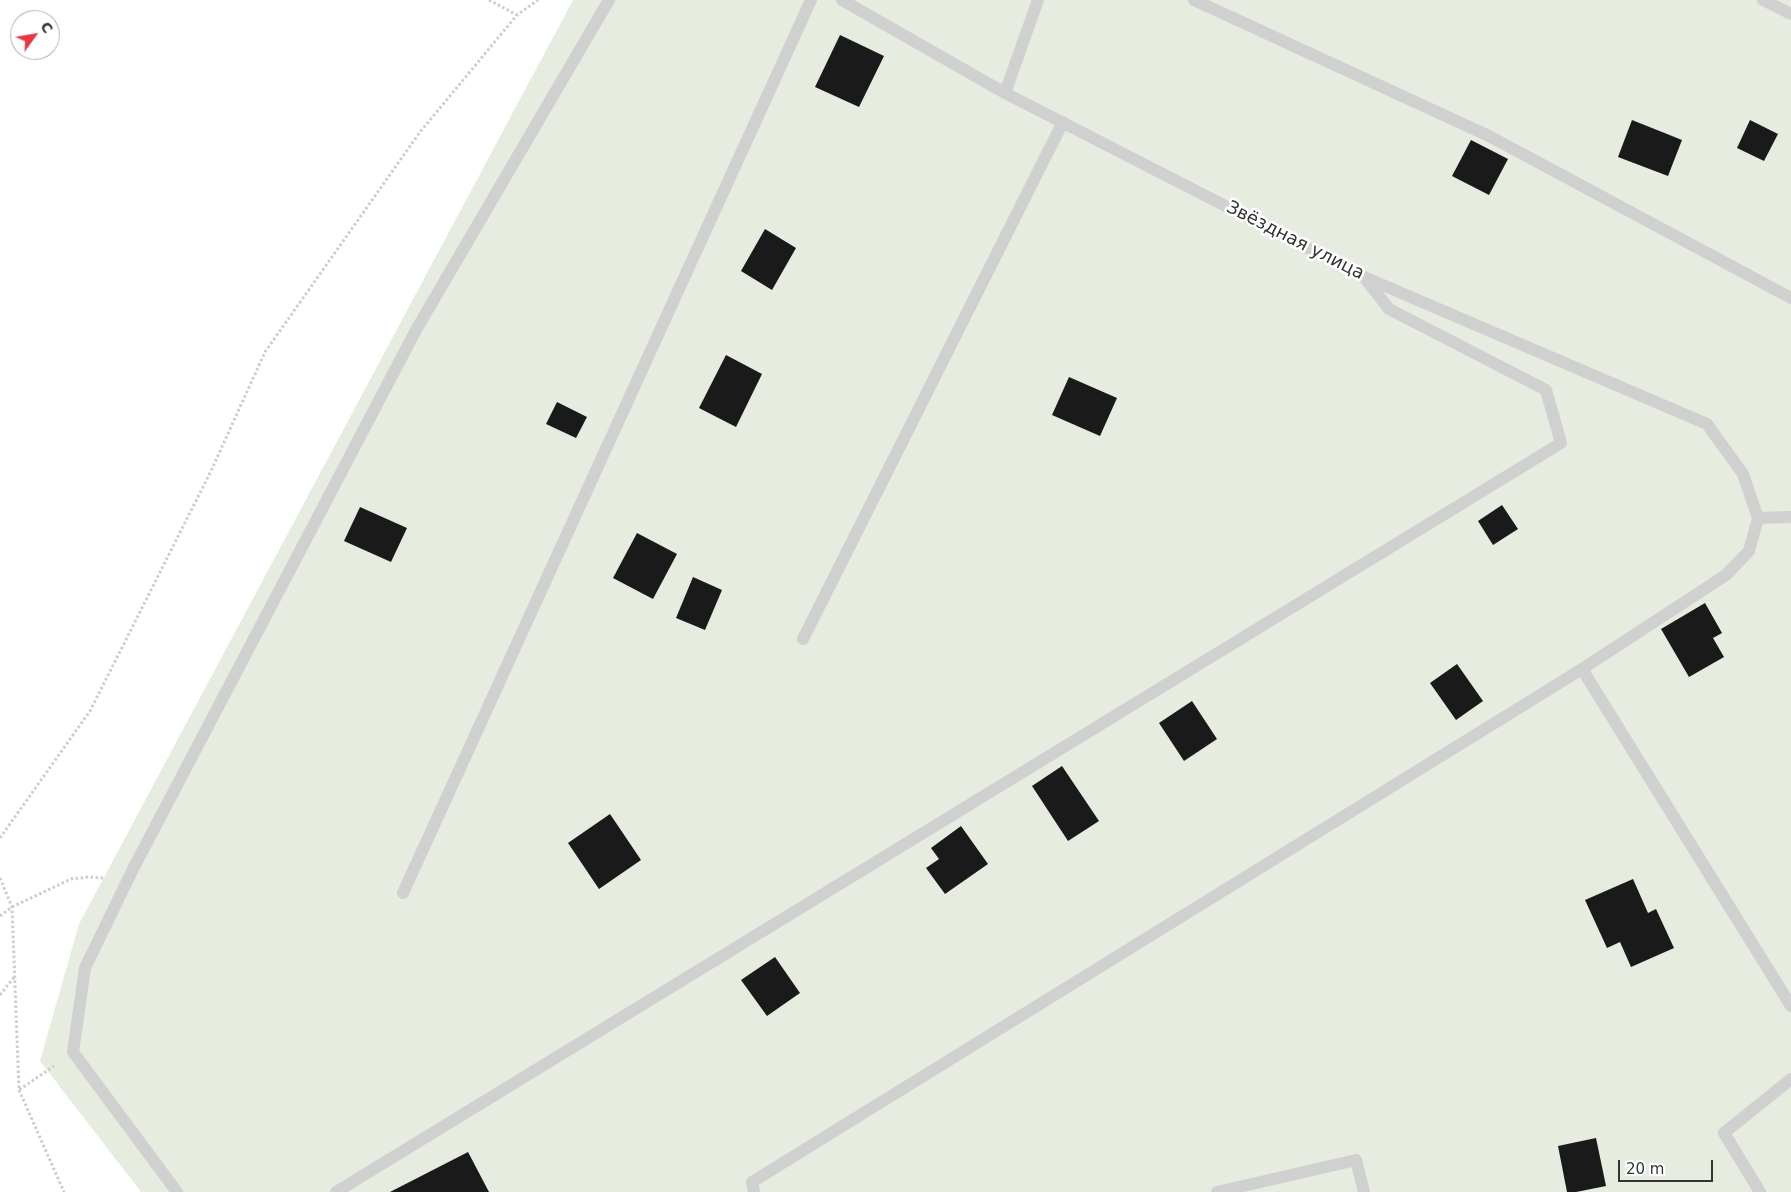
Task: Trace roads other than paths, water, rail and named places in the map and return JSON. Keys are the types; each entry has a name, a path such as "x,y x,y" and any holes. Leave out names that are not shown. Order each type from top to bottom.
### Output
{"lane":[{"path":"177,1192 73,1052 84,968 133,869 416,330 609,0"},
{"path":"403,893 811,0"},
{"name":"Звёздная улица","path":"842,0 1005,93 1364,277 1707,424 1743,474 1758,518"},
{"path":"1005,93 1038,0"},
{"path":"1194,0 1489,136 1791,298"},
{"path":"1763,0 1791,14"},
{"path":"803,639 1063,122"},
{"path":"336,1192 1561,443 1546,390 1389,309 1364,277"},
{"path":"754,1192 752,1182 1582,669 1726,575 1749,551 1758,518 1791,517"},
{"path":"1582,669 1791,1006"},
{"path":"1760,1192 1724,1133 1791,1079"},
{"path":"1217,1192 1356,1160 1364,1192"}]}
